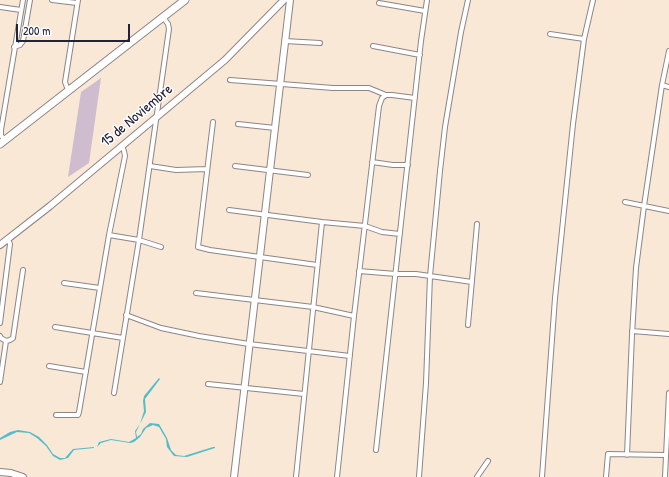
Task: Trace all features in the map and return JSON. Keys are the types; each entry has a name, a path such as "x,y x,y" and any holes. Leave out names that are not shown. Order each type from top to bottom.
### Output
{"main road":[{"path":"2,142 185,0"}],"street":[{"path":"2,142 2,106 23,0"},
{"path":"14,47 20,45 23,41 30,0"},
{"path":"52,0 77,2 65,82 68,90"},
{"name":"15 de Noviembre","path":"0,245 50,206 224,60 284,0"},
{"path":"234,477 290,0"},
{"path":"376,450 427,0"},
{"path":"419,477 426,383 430,276 445,127 468,0"},
{"path":"542,477 556,290 572,124 584,39 593,0"},
{"path":"379,3 425,11"},
{"path":"0,7 21,10"},
{"path":"114,393 139,240 169,29 168,24 163,17"},
{"path":"550,34 584,39"},
{"path":"285,41 320,43"},
{"path":"373,46 420,55"},
{"path":"627,455 634,289 644,206 662,86 669,51"},
{"path":"230,80 280,85 333,88 369,88 386,95 415,98"},
{"path":"662,86 669,87"},
{"path":"338,477 354,316 379,106 382,98 386,95"},
{"path":"213,122 198,246 210,250 317,265"},
{"path":"238,124 274,128"},
{"path":"56,415 78,415 79,412 108,235 125,156 122,146"},
{"path":"372,162 393,165 408,165"},
{"path":"150,166 176,170 207,169"},
{"path":"235,166 308,175"},
{"path":"625,202 669,211"},
{"path":"229,210 365,226 382,232 400,234"},
{"path":"296,477 322,222"},
{"path":"468,325 477,224"},
{"path":"108,235 139,240 161,247"},
{"path":"0,323 10,244 8,239"},
{"path":"6,341 13,338 23,270"},
{"path":"360,270 396,274 416,274 472,282"},
{"path":"64,283 100,288"},
{"path":"196,293 313,307 354,316"},
{"path":"126,315 161,328 249,344 350,356"},
{"path":"56,327 123,338"},
{"path":"632,331 669,334"},
{"path":"0,336 6,341"},
{"path":"0,382 6,341"},
{"path":"49,366 86,372"},
{"path":"208,384 304,394"},
{"path":"665,477 669,393"},
{"path":"606,477 608,454 665,455"},
{"path":"477,477 488,461"},
{"path":"0,472 23,477"}],"shaded area":[{"path":"101,78 89,163 68,177 81,92"}],"water":[{"path":"159,378 160,379 145,399 146,412 140,424 144,411 144,396"},
{"path":"150,423 159,424 167,438 171,450 176,455 184,456 213,447 215,448 187,457 174,456 167,447 166,439 159,427 153,425 146,428 140,437 134,442 130,443 111,440 101,443 97,447 99,442 111,439 129,442 136,438 135,431 140,424 136,432 137,437"},
{"path":"18,430 30,432 39,437 53,454 60,458 65,458 73,449 94,448 74,450 68,458 60,460 53,456 46,446 29,433 17,432 0,440 0,438 10,432"}]}
